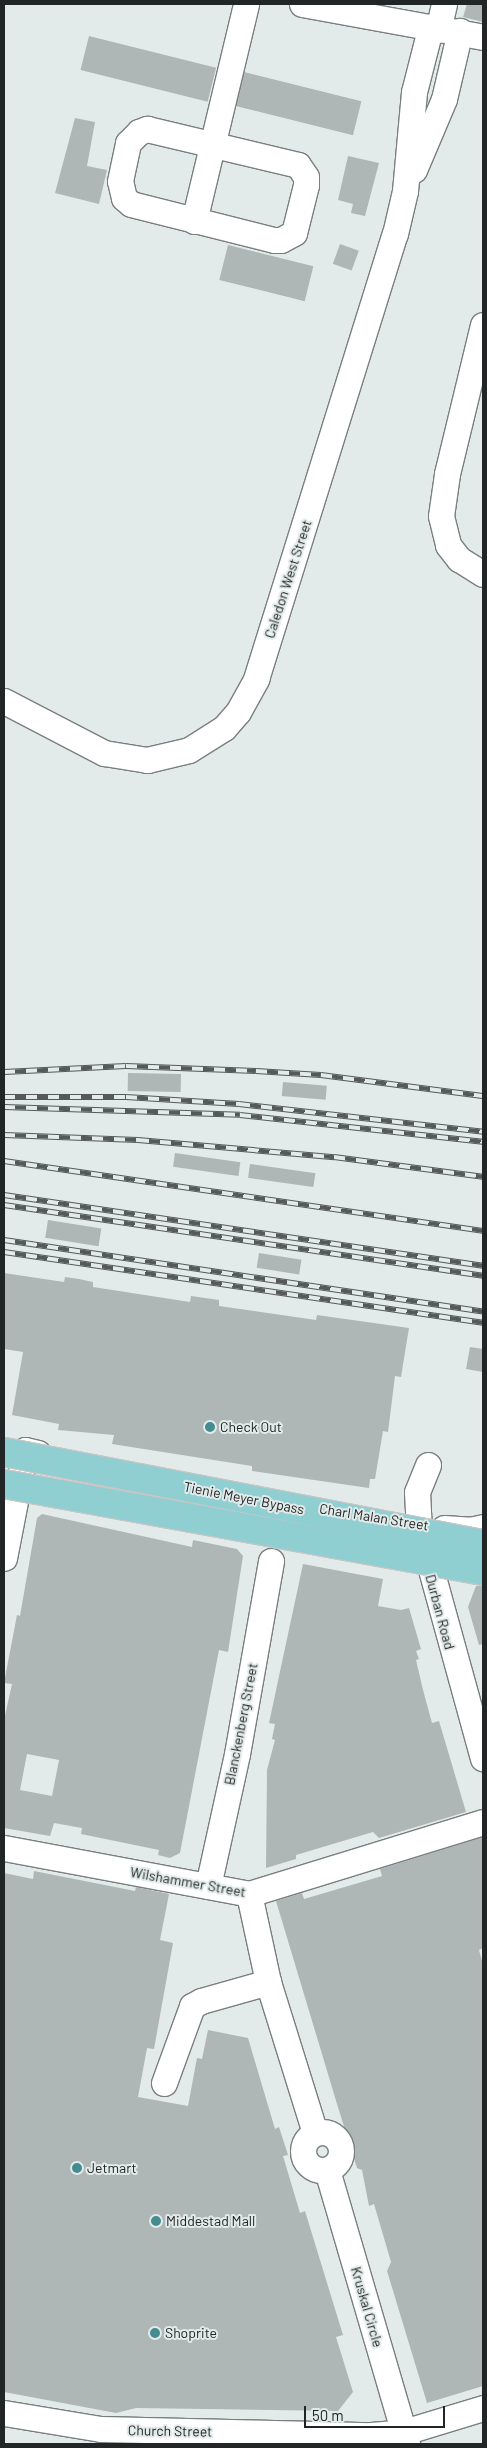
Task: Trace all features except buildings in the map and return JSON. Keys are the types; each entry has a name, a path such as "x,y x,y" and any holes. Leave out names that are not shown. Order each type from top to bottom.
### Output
{"main road":[{"name":"Tienie Meyer Bypass","path":"14,1451 483,1544"},
{"name":"Tienie Meyer Bypass","path":"12,1480 483,1570"}],"street":[{"path":"194,221 246,4"},
{"path":"302,4 453,32"},
{"name":"Caledon West Street","path":"4,701 104,753 126,759 167,757 205,742 238,712 256,679 373,312 405,191 444,99 453,32 444,4"},
{"path":"147,129 298,165 306,177 306,186 294,234 281,240 194,221 139,208 124,198 120,181 128,143 139,132 147,129"},
{"path":"483,325 447,474 441,516 448,545 459,559 483,574"},
{"path":"4,1558 14,1451"},
{"name":"Charl Malan Street","path":"14,1451 419,1526 470,1530 483,1527"},
{"name":"Durban Road","path":"428,1465 417,1492 419,1526 483,1758"},
{"name":"Charl Malan Street","path":"12,1480 426,1557 483,1570"},
{"name":"Blanckenberg Street","path":"208,1886 237,1754 271,1561"},
{"name":"Wilshammer Street","path":"4,1848 249,1894 483,1822"},
{"name":"Kruskal Circle","path":"249,1894 268,1982 315,2133 332,2135 341,2148 336,2164 326,2170 405,2438"},
{"path":"164,2083 192,2006 200,2001 268,1982"},
{"name":"Church Street","path":"4,2412 100,2437 371,2434 405,2438 483,2408"}],"railway":[{"path":"4,1072 126,1066 256,1071 321,1075 483,1096"},
{"path":"4,1097 126,1097 239,1104 483,1132"},
{"path":"4,1107 240,1115 483,1142"},
{"path":"4,1135 138,1140 334,1157 483,1177"},
{"path":"4,1161 483,1231"},
{"path":"4,1195 483,1266"},
{"path":"4,1205 483,1276"},
{"path":"4,1240 483,1312"},
{"path":"4,1252 483,1323"}],"place":[{"name":"Check Out","path":"210,1427"},
{"name":"Jetmart","path":"77,2168"},
{"name":"Middestad Mall","path":"156,2221"},
{"name":"Shoprite","path":"155,2333"}]}
